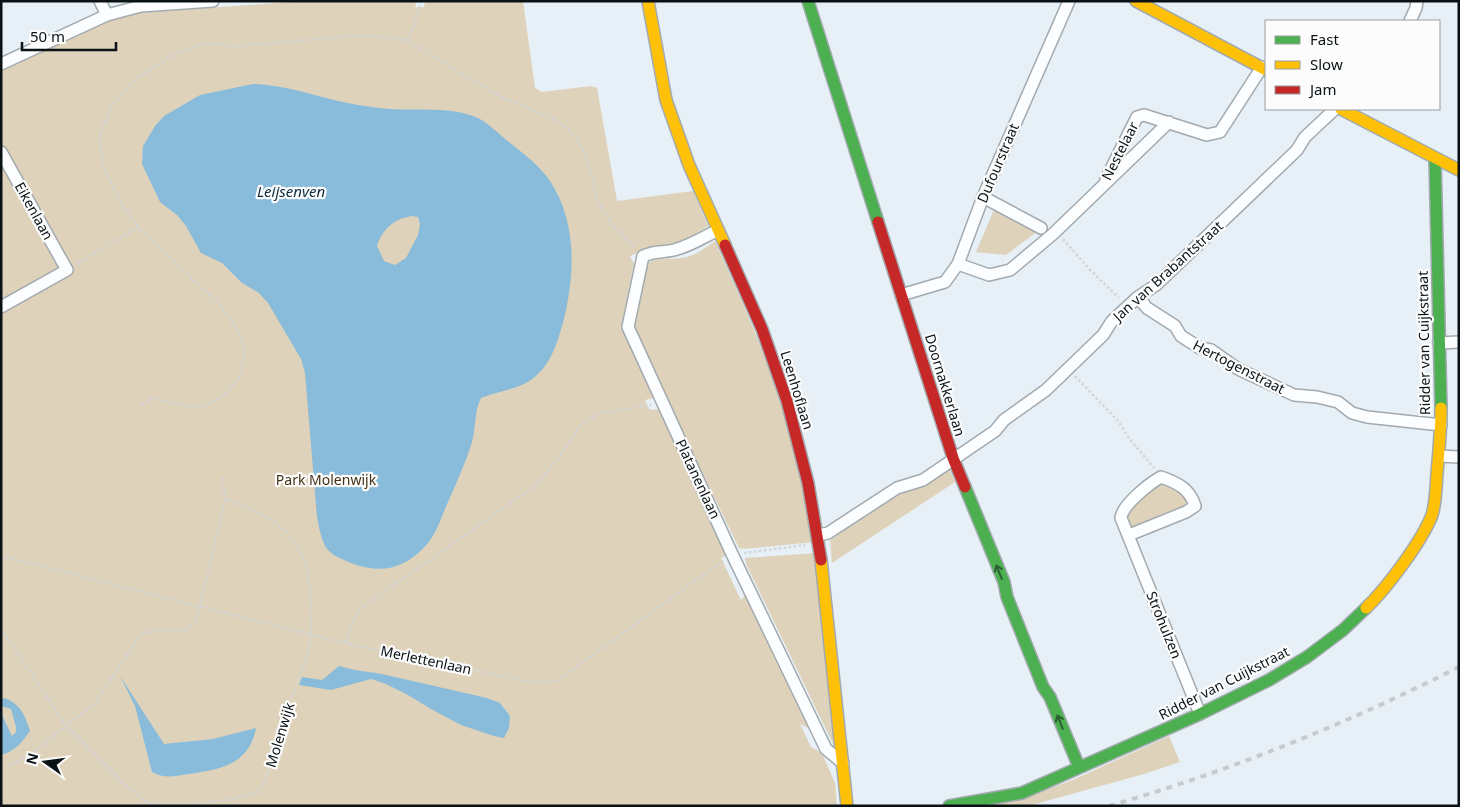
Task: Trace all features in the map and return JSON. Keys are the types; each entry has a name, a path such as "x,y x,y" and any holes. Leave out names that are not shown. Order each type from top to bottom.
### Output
{"street":[{"path":"100,1 107,15"},
{"path":"1,64 107,15 141,6 213,1"},
{"name":"Leenhoflaan","path":"648,1 666,100 689,166 762,329 787,401 808,483 819,539 847,806"},
{"name":"Doornakkerlaan","path":"808,1 953,458 1004,582 1007,597 1043,687 1050,697 1079,768"},
{"name":"Dufourstraat","path":"901,295 945,282 958,264 983,197 1069,1"},
{"path":"1136,1 1264,69"},
{"path":"1410,20 1417,1"},
{"name":"Nestelaar","path":"1102,188 1137,117 1144,115 1207,134 1220,132 1264,69"},
{"name":"Jan van Brabantstraat","path":"819,539 897,488 923,480 995,431 1004,420 1046,390 1103,335 1112,320 1156,284 1290,157 1305,137 1334,110"},
{"path":"1343,110 1434,159 1459,170"},
{"name":"Nestelaar","path":"958,264 989,275 1010,270 1053,234 1169,122"},
{"name":"Eikenlaan","path":"1,152 68,270"},
{"name":"Ridder van Cuijkstraat","path":"949,806 1022,793 1200,714 1269,680 1307,658 1343,630 1375,599 1408,557 1432,514 1440,456 1441,425 1434,159"},
{"path":"983,197 1041,228"},
{"path":"643,256 655,251 684,247 718,230"},
{"name":"Platanenlaan","path":"643,256 628,327 732,554 826,749 843,763"},
{"path":"1,307 68,270"},
{"name":"Hertogenstraat","path":"1138,297 1147,308 1175,326 1181,336 1200,348 1211,350 1238,369 1294,395 1317,397 1338,402 1352,413 1367,417 1441,425"},
{"path":"1439,343 1459,342"},
{"path":"1440,456 1459,457"},
{"path":"1129,535 1186,512 1195,506 1192,495 1179,485 1162,477"},
{"name":"Strohulzen","path":"1162,477 1155,480 1122,512 1121,518 1200,714"}],"path":[{"path":"406,40 413,29 420,1"},
{"path":"142,405 152,398 194,408 211,402 225,394 238,379 243,364 245,351 238,330 222,306 138,227 120,201 105,171 99,138 110,109 133,81 174,55 202,43 236,46 354,36 406,40 499,96 558,121 577,138 590,167 597,199 612,225 643,256"},
{"path":"68,270 138,227"},
{"path":"1053,234 1062,238 1090,270 1128,306"},
{"path":"1069,369 1119,422 1128,437 1162,477"},
{"path":"345,643 358,610 535,486 558,459 581,424 601,413 662,403"},
{"path":"1,770 30,755 95,703 141,634 161,629 187,632 196,618 200,606 226,500 223,478"},
{"name":"Molenwijk","path":"1,629 67,727 147,803 183,805 234,799 259,792 269,771 296,681 308,653 312,603 302,556 292,538 274,521 241,504 226,500"},
{"name":"Merlettenlaan","path":"1,556 345,643 536,683 558,680 732,554 819,539"}],"green space":[{"name":"Park Molenwijk","path":"307,1 417,1 415,7 424,7 425,1 523,1 535,88 542,92 591,86 597,88 617,201 693,191 708,226 683,243 654,246 630,256 634,264 624,313 623,331 654,398 645,400 650,410 659,409 728,554 721,558 741,600 747,593 810,729 800,724 811,747 822,753 835,783 837,806 1,806 1,71 122,14"},
{"path":"996,205 1038,231 1006,255 976,252"},
{"path":"715,241 750,320 773,380 795,453 814,542 739,548 670,407 634,326 645,266 654,261 691,256"},
{"path":"949,469 955,482 832,563 830,540 918,479"},
{"path":"1161,483 1185,495 1187,499 1184,508 1139,526 1134,527 1128,524 1126,514 1128,509 1155,485"},
{"path":"816,553 834,746 747,566 745,558"},
{"path":"1169,736 1180,762 1144,774 1028,806 981,806 1043,791 1075,779"}],"water":[{"name":"Leijsenven","path":"253,84 286,88 343,102 379,108 440,110 464,113 484,122 531,160 546,175 559,197 569,231 572,266 568,302 551,357 542,370 530,381 481,398 469,451 436,531 419,552 410,560 400,565 380,569 369,568 346,561 327,549 317,517 305,373 301,359 268,303 259,293 242,283 222,263 201,253 186,226 177,215 160,202 142,164 143,146 155,126 164,116 200,95","holes":["412,216 418,217 420,224 418,235 406,258 395,265 384,261 377,246 382,234 390,225 400,219"]},
{"path":"339,666 487,698 500,703 510,716 509,728 504,738 461,725 408,695 371,679 331,690 299,685 302,677 322,680"},
{"path":"120,676 164,744 213,739 256,728 247,750 232,763 212,770 175,776 161,776 152,772 135,706"},
{"path":"4,698 18,706 30,731 15,749 1,755 1,713 12,736 16,732 11,709 1,706 1,699"}],"railway":[{"path":"1109,806 1199,778 1287,745 1374,708 1459,667"}],"traffic: fast":[{"path":"808,1 878,222"},
{"path":"1435,159 1441,408"},
{"path":"965,487 1004,582 1007,597 1043,687 1050,697 1079,767"},
{"path":"949,806 1022,793 1200,714 1269,680 1307,657 1343,630 1366,608"}],"traffic: slow":[{"path":"648,1 666,100 689,165 725,245"},
{"path":"1136,1 1265,69"},
{"path":"1343,110 1459,170"},
{"path":"1366,608 1384,589 1403,564 1432,515 1436,494 1441,408"},
{"path":"821,560 847,806"}],"traffic: jam":[{"path":"878,222 953,458 965,487"},
{"path":"725,245 762,329 787,401 808,483 821,560"}]}
